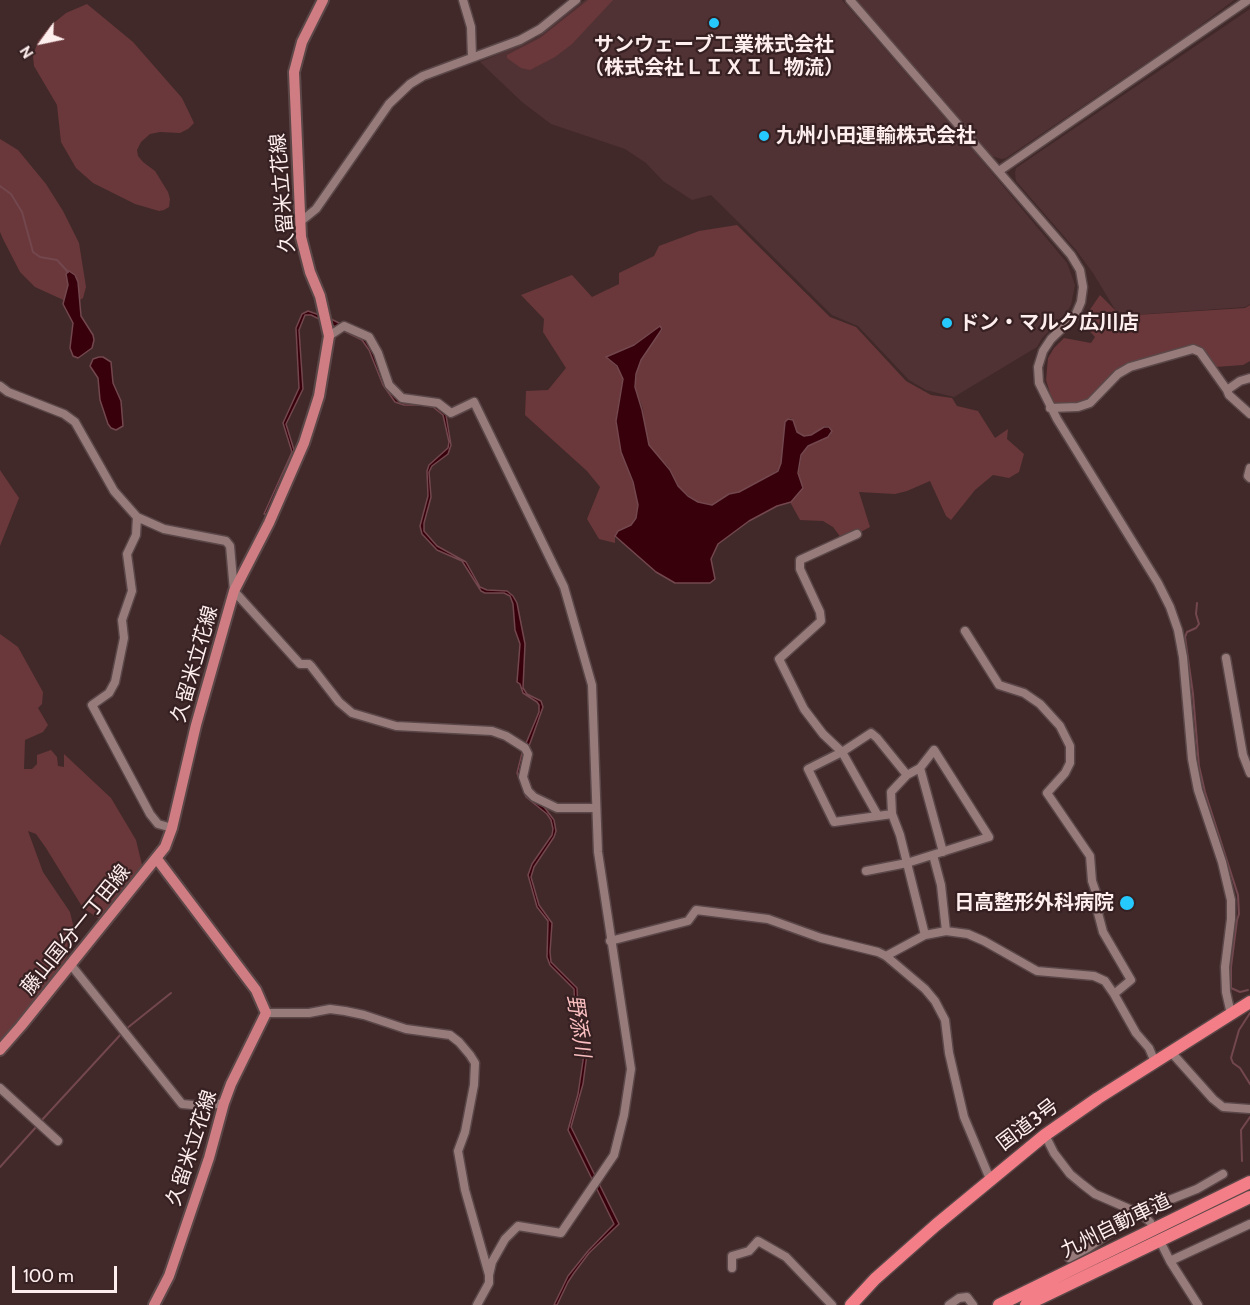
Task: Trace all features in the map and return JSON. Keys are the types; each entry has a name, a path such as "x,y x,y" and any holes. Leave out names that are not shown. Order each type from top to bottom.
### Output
{"highway":[{"name":"国道3号","path":"855,1304 876,1279 1044,1135 1250,1002"},
{"name":"九州自動車道","path":"999,1305 1250,1182"},
{"name":"九州自動車道","path":"1026,1305 1250,1197"}],"main road":[{"name":"久留米立花線","path":"157,859 165,847 172,828 196,725 234,591 269,523 304,443 319,396 329,336 320,296 304,252 300,222 294,72 302,42 323,0"},
{"name":"藤山国分一丁田線","path":"0,1050 157,859"},
{"path":"157,859 256,990 266,1014"},
{"name":"久留米立花線","path":"154,1305 169,1276 209,1158 231,1084 266,1014"}],"street":[{"path":"463,0 471,27 472,57"},
{"path":"300,222 316,209 399,93 423,76 520,40 540,28 576,0"},
{"path":"850,0 1071,255 1080,270 1083,287 1078,309 1043,351 1038,367 1039,383 1050,408 1158,583 1178,630 1183,657 1192,759 1198,790 1222,862 1231,900 1225,967 1226,992 1231,1014"},
{"path":"999,171 1248,0"},
{"path":"329,336 344,326 369,337 389,385 402,398 438,403 451,413 474,402 564,587 592,685 598,852 631,1069 624,1114 614,1155 568,1219 561,1233 518,1226 505,1239 492,1262 489,1283 477,1305"},
{"path":"1050,408 1072,408 1090,403 1118,374 1130,367 1193,349 1200,352 1229,395 1250,414"},
{"path":"1227,390 1240,381 1250,378"},
{"path":"0,386 8,392 64,414 75,422 114,491 137,517 164,529 226,541 230,546 234,591 300,664 309,664 339,702 352,713 396,726 492,731 506,736 525,748 528,754 523,777 528,791 534,797 557,807 595,808"},
{"path":"1250,468 1248,476 1250,478"},
{"path":"137,517 136,535 127,554 132,591 123,620 124,638 115,682 109,693 92,705 150,814 158,824 172,828"},
{"path":"857,534 800,560 800,569 820,612 820,621 779,659 804,709 823,734 842,752 878,816"},
{"path":"965,631 999,685 1024,693 1040,704 1060,726 1070,746 1070,763 1065,773 1047,792 1090,856 1092,881 1101,907 1098,913 1103,932 1131,980 1114,994"},
{"path":"1226,658 1243,755 1250,773"},
{"path":"892,814 834,822 808,769 842,752 871,733 907,775"},
{"path":"866,871 907,862 933,855 988,837 934,750 920,768 907,775 891,792 892,814 900,835 907,862 925,935"},
{"path":"920,768 943,852"},
{"path":"933,855 941,885 946,932"},
{"path":"610,940 688,921 696,910 768,919 821,938 879,952 886,956 925,989 935,1001 945,1020 949,1053 964,1117 990,1179"},
{"path":"886,956 925,935 946,932 968,934 1037,971 1094,976 1105,981 1136,1033 1149,1048 1155,1062"},
{"path":"71,965 183,1104 204,1106 224,1103"},
{"path":"266,1014 309,1013 330,1009 345,1011 406,1029 450,1035 459,1042 475,1063 471,1105 458,1151 465,1190 489,1275"},
{"path":"1171,1052 1212,1099 1223,1107 1250,1109"},
{"path":"0,1088 58,1141"},
{"path":"1044,1135 1070,1174 1082,1184 1095,1194 1140,1214 1150,1222"},
{"path":"1069,1258 1154,1206 1197,1188 1223,1173"},
{"path":"1170,1261 1250,1224"},
{"path":"732,1268 732,1256 749,1251 759,1241 786,1257 832,1305"},
{"path":"1164,1247 1170,1261 1198,1305"},
{"path":"948,1305 959,1298 967,1297 973,1304"}],"shaded area":[{"path":"585,0 842,0 973,150 1067,263 1075,285 1071,305 1065,315 1042,338 1037,347 954,397 926,390 909,380 858,326 832,315 711,195 692,200 663,181 646,163 625,149 551,124 522,102 480,62 536,38"},
{"path":"588,0 613,0 572,44 555,57 530,70 521,68 507,58 507,55 540,38"},
{"path":"855,0 1234,0 1189,34 1002,159 991,156"},
{"path":"87,4 133,42 182,98 194,123 180,133 150,134 141,142 137,150 138,156 155,171 168,192 169,207 164,210 159,211 135,204 93,183 76,168 61,142 57,105 34,66 33,56 38,41 50,26 66,13"},
{"path":"1250,9 1250,304 1245,307 1119,316 1076,250 1016,181 1016,168"},
{"path":"0,139 18,150 46,184 79,243 86,287 83,298 78,301 70,303 35,287 20,272 3,239 0,232"},
{"path":"737,225 830,317 856,327 906,381 931,395 952,398 957,406 978,411 995,438 1008,429 1007,439 1024,454 1019,472 1009,478 993,475 975,490 951,520 946,516 930,481 895,494 859,492 870,527 842,539 833,527 823,521 800,520 790,502 803,487 798,477 802,452 810,445 830,436 832,430 829,426 825,426 811,435 804,436 798,434 791,418 785,425 781,464 778,470 741,492 729,494 714,505 698,502 680,489 668,466 652,451 645,435 643,409 635,387 637,370 643,356 663,329 660,326 627,349 606,357 620,370 623,377 616,419 621,451 637,495 638,506 636,517 630,526 615,534 615,543 599,539 587,519 600,487 587,471 525,415 526,391 548,390 566,368 543,332 544,319 521,295 572,275 592,297 619,284 619,273 654,256 659,246 699,231"},
{"path":"1100,295 1121,316 1245,308 1250,305 1250,361 1243,365 1215,367 1201,348 1125,365 1086,400 1071,405 1053,403 1046,380 1048,358 1064,338 1091,343 1095,337 1085,326 1089,311"},
{"path":"0,470 19,498 0,546"},
{"path":"0,634 18,647 43,692 42,704 38,708 48,725 43,732 25,740 24,769 32,769 37,764 37,755 51,750 57,757 58,766 64,767 64,754 111,798 136,840 143,869 105,919 98,918 83,908 36,834 28,831 43,872 70,912 74,929 72,949 52,981 0,1046"}],"water":[{"path":"69,271 75,275 78,282 81,316 94,340 92,348 78,358 73,356 70,348 73,323 63,304 68,285 66,274"},
{"name":"野添川","path":"308,311 331,319 357,332 365,339 372,349 386,384 396,398 404,403 437,407 446,415 451,445 448,454 432,466 429,472 431,497 424,531 437,546 466,562 480,587 487,590 507,591 517,603 525,644 523,688 527,694 541,701 543,707 519,774 554,820 556,831 534,867 531,877 539,905 552,923 551,962 577,988 579,1032 587,1054 583,1084 571,1127 619,1224 589,1253 568,1282 557,1305 554,1305 568,1276 614,1224 568,1130 578,1094 584,1054 576,1032 574,989 550,965 547,957 548,921 537,907 528,875 532,864 552,835 553,829 547,814 526,797 517,773 522,753 539,712 539,705 523,693 517,682 520,644 515,630 513,604 510,596 504,593 481,591 462,561 437,550 422,534 420,526 428,496 427,471 429,465 448,448 449,442 443,415 433,407 404,405 395,402 383,385 369,350 362,340 311,315 305,315 299,330 303,389 286,424 294,450 267,514 264,514 292,452 283,423 299,388 296,328 302,314"},
{"path":"660,326 662,329 641,360 636,374 635,387 649,445 670,470 678,486 688,496 698,502 712,505 729,494 739,492 778,471 781,463 785,422 788,419 793,420 797,432 804,436 811,435 824,427 829,427 832,431 828,437 808,446 801,455 798,473 803,488 791,502 777,506 749,521 718,544 711,559 715,579 710,583 675,583 656,572 615,536 618,531 631,525 636,518 638,505 633,482 621,452 616,421 623,379 617,366 606,357 634,345"},
{"path":"99,357 111,362 113,383 121,401 123,426 116,430 108,424 100,400 98,378 90,366 93,359"}],"waterway":[{"path":"0,186 11,194 22,212 33,252 40,257 57,260 68,272"},
{"path":"1197,603 1196,614 1199,624 1187,632 1185,637 1193,694 1199,766 1238,895 1239,914 1231,967 1231,988 1240,992 1248,990"},
{"path":"126,1029 171,993"},
{"path":"1250,1013 1239,1030 1231,1058 1250,1084"},
{"path":"41,1121 122,1033"},
{"path":"1242,1161 1241,1130 1250,1117"},
{"path":"0,1167 37,1126"}],"place":[{"name":"サンウェーブ工業株式会社 （株式会社ＬＩＸＩＬ物流）","path":"714,23"},
{"name":"九州小田運輸株式会社","path":"764,136"},
{"name":"ドン・マルク広川店","path":"947,323"},
{"name":"日高整形外科病院","path":"1127,903"}]}
